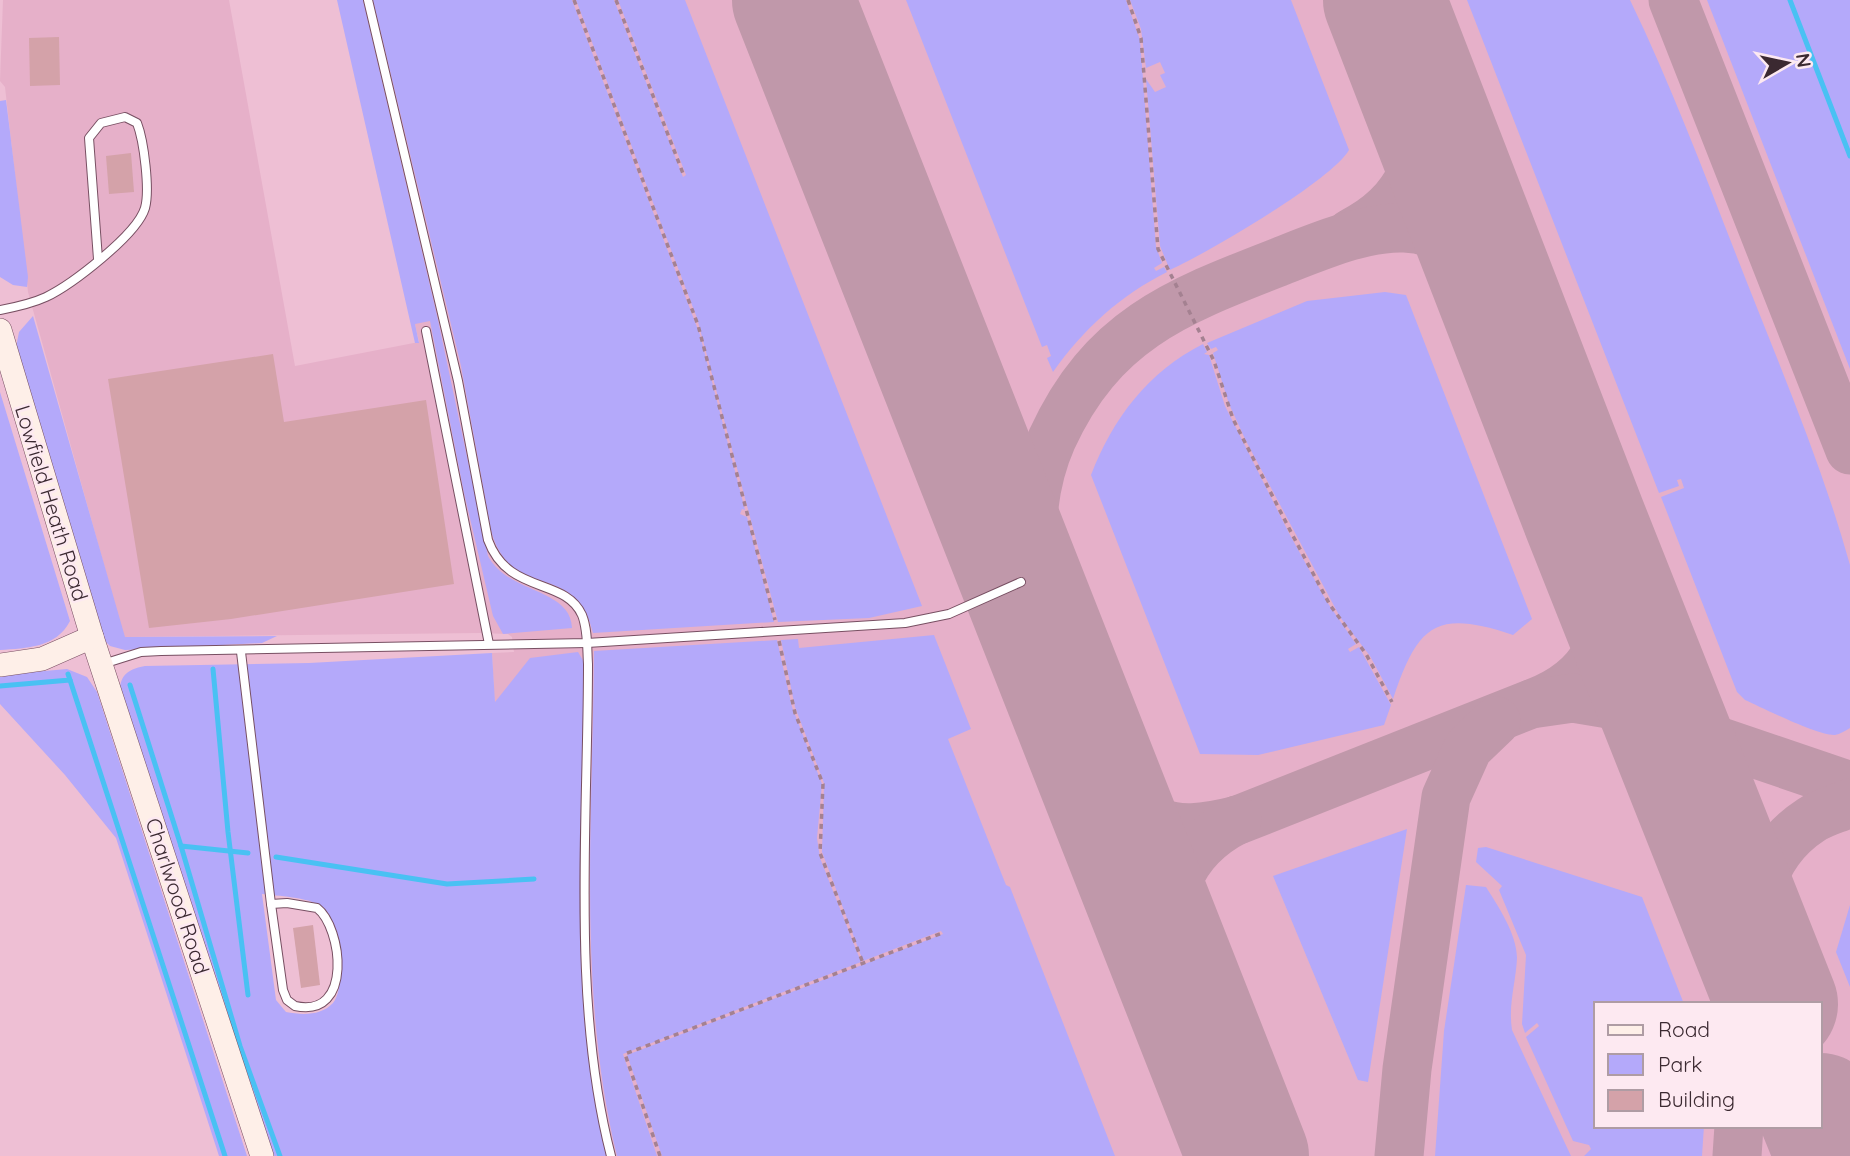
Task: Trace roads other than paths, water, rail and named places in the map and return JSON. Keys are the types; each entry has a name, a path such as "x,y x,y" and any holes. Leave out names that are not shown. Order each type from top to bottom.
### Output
{"street":[{"name":"Lowfield Heath Road","path":"0,330 92,637"},
{"name":"Charlwood Road","path":"92,637 262,1156"},
{"path":"0,665 42,659 92,637"}],"lane":[{"path":"368,0 458,381 488,540 496,558 510,573 566,597 574,603 583,620 587,643 587,959 594,1060 611,1156"},
{"path":"0,310 30,304 52,294 98,259 130,230 145,208 141,135 137,123 130,118 114,118 101,124 89,138 98,259"},
{"path":"426,331 489,644"},
{"path":"101,665 141,652 587,643 930,620 960,610 1021,582"},
{"path":"241,652 271,904 285,997 300,1007 322,1003 332,996 337,985 329,922 314,907 293,903 271,904"}],"waterway":[{"path":"1790,0 1850,156"},
{"path":"213,669 228,832 248,995"},
{"path":"0,686 70,680 68,674"},
{"path":"70,680 225,1156"},
{"path":"130,685 181,846"},
{"path":"248,853 181,846 240,1046 280,1156"},
{"path":"276,857 447,884 534,879"}]}
